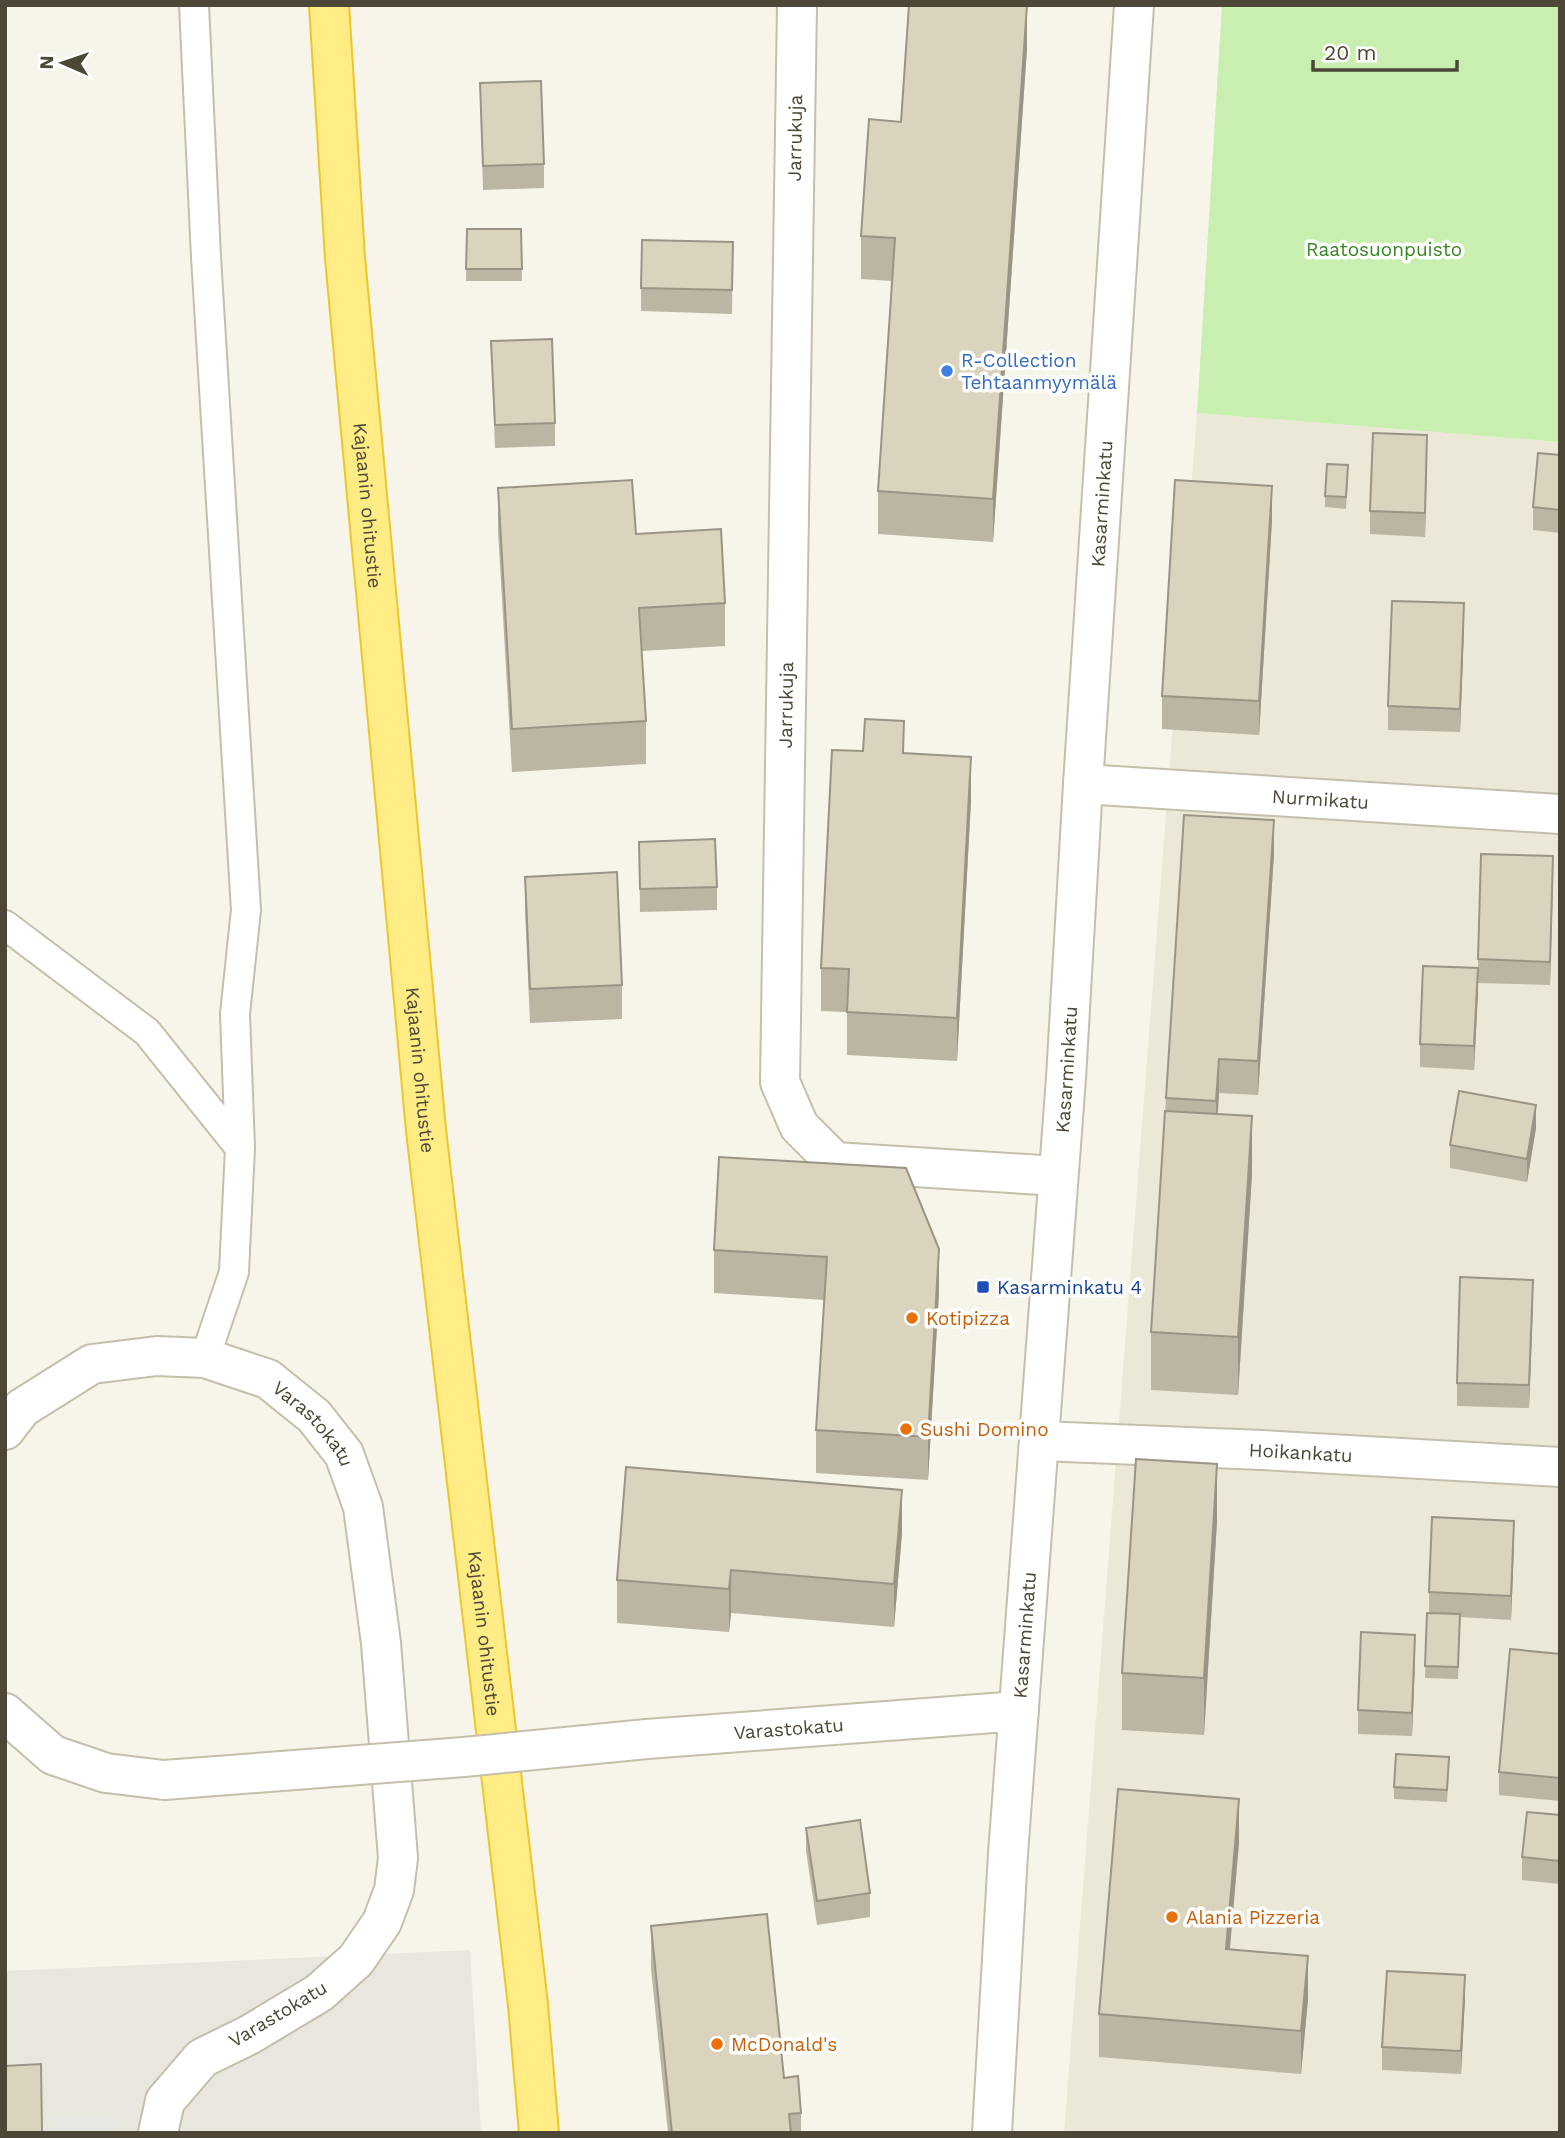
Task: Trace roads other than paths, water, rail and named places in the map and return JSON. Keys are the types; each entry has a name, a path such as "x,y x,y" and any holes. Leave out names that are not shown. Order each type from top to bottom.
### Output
{"highway":[{"name":"Kajaanin ohitustie","path":"329,5 345,257 425,1117 528,2005 539,2133"}],"street":[{"name":"Jarrukuja","path":"797,5 780,1083 799,1126 835,1162 1058,1176"},
{"name":"Kasarminkatu","path":"992,2133 1019,1711 1066,1078 1134,5"},
{"name":"Nurmikatu","path":"1083,785 1560,814"},
{"name":"Varastokatu","path":"5,1430 22,1408 92,1364 157,1356 205,1358 268,1379 314,1416 344,1454 363,1507 381,1643 398,1858 394,1890 382,1922 356,1960 319,1993 249,2035 202,2058 165,2101 158,2133"},
{"name":"Hoikankatu","path":"1040,1441 1560,1467"},
{"name":"Varastokatu","path":"5,1713 53,1755 106,1773 164,1780 1019,1711"}],"lane":[{"path":"194,5 206,271 246,910 235,1014 240,1148 234,1272 205,1358"},
{"path":"5,925 147,1032 240,1148"}],"place":[{"name":"R-Collection Tehtaanmyymälä","path":"947,371"},
{"name":"Kasarminkatu 4","path":"983,1287"},
{"name":"Kotipizza","path":"912,1318"},
{"name":"Sushi Domino","path":"906,1429"},
{"name":"Alania Pizzeria","path":"1172,1917"},
{"name":"McDonald's","path":"717,2044"}],"park label":[{"name":"Raatosuonpuisto","path":"1384,249"}]}
